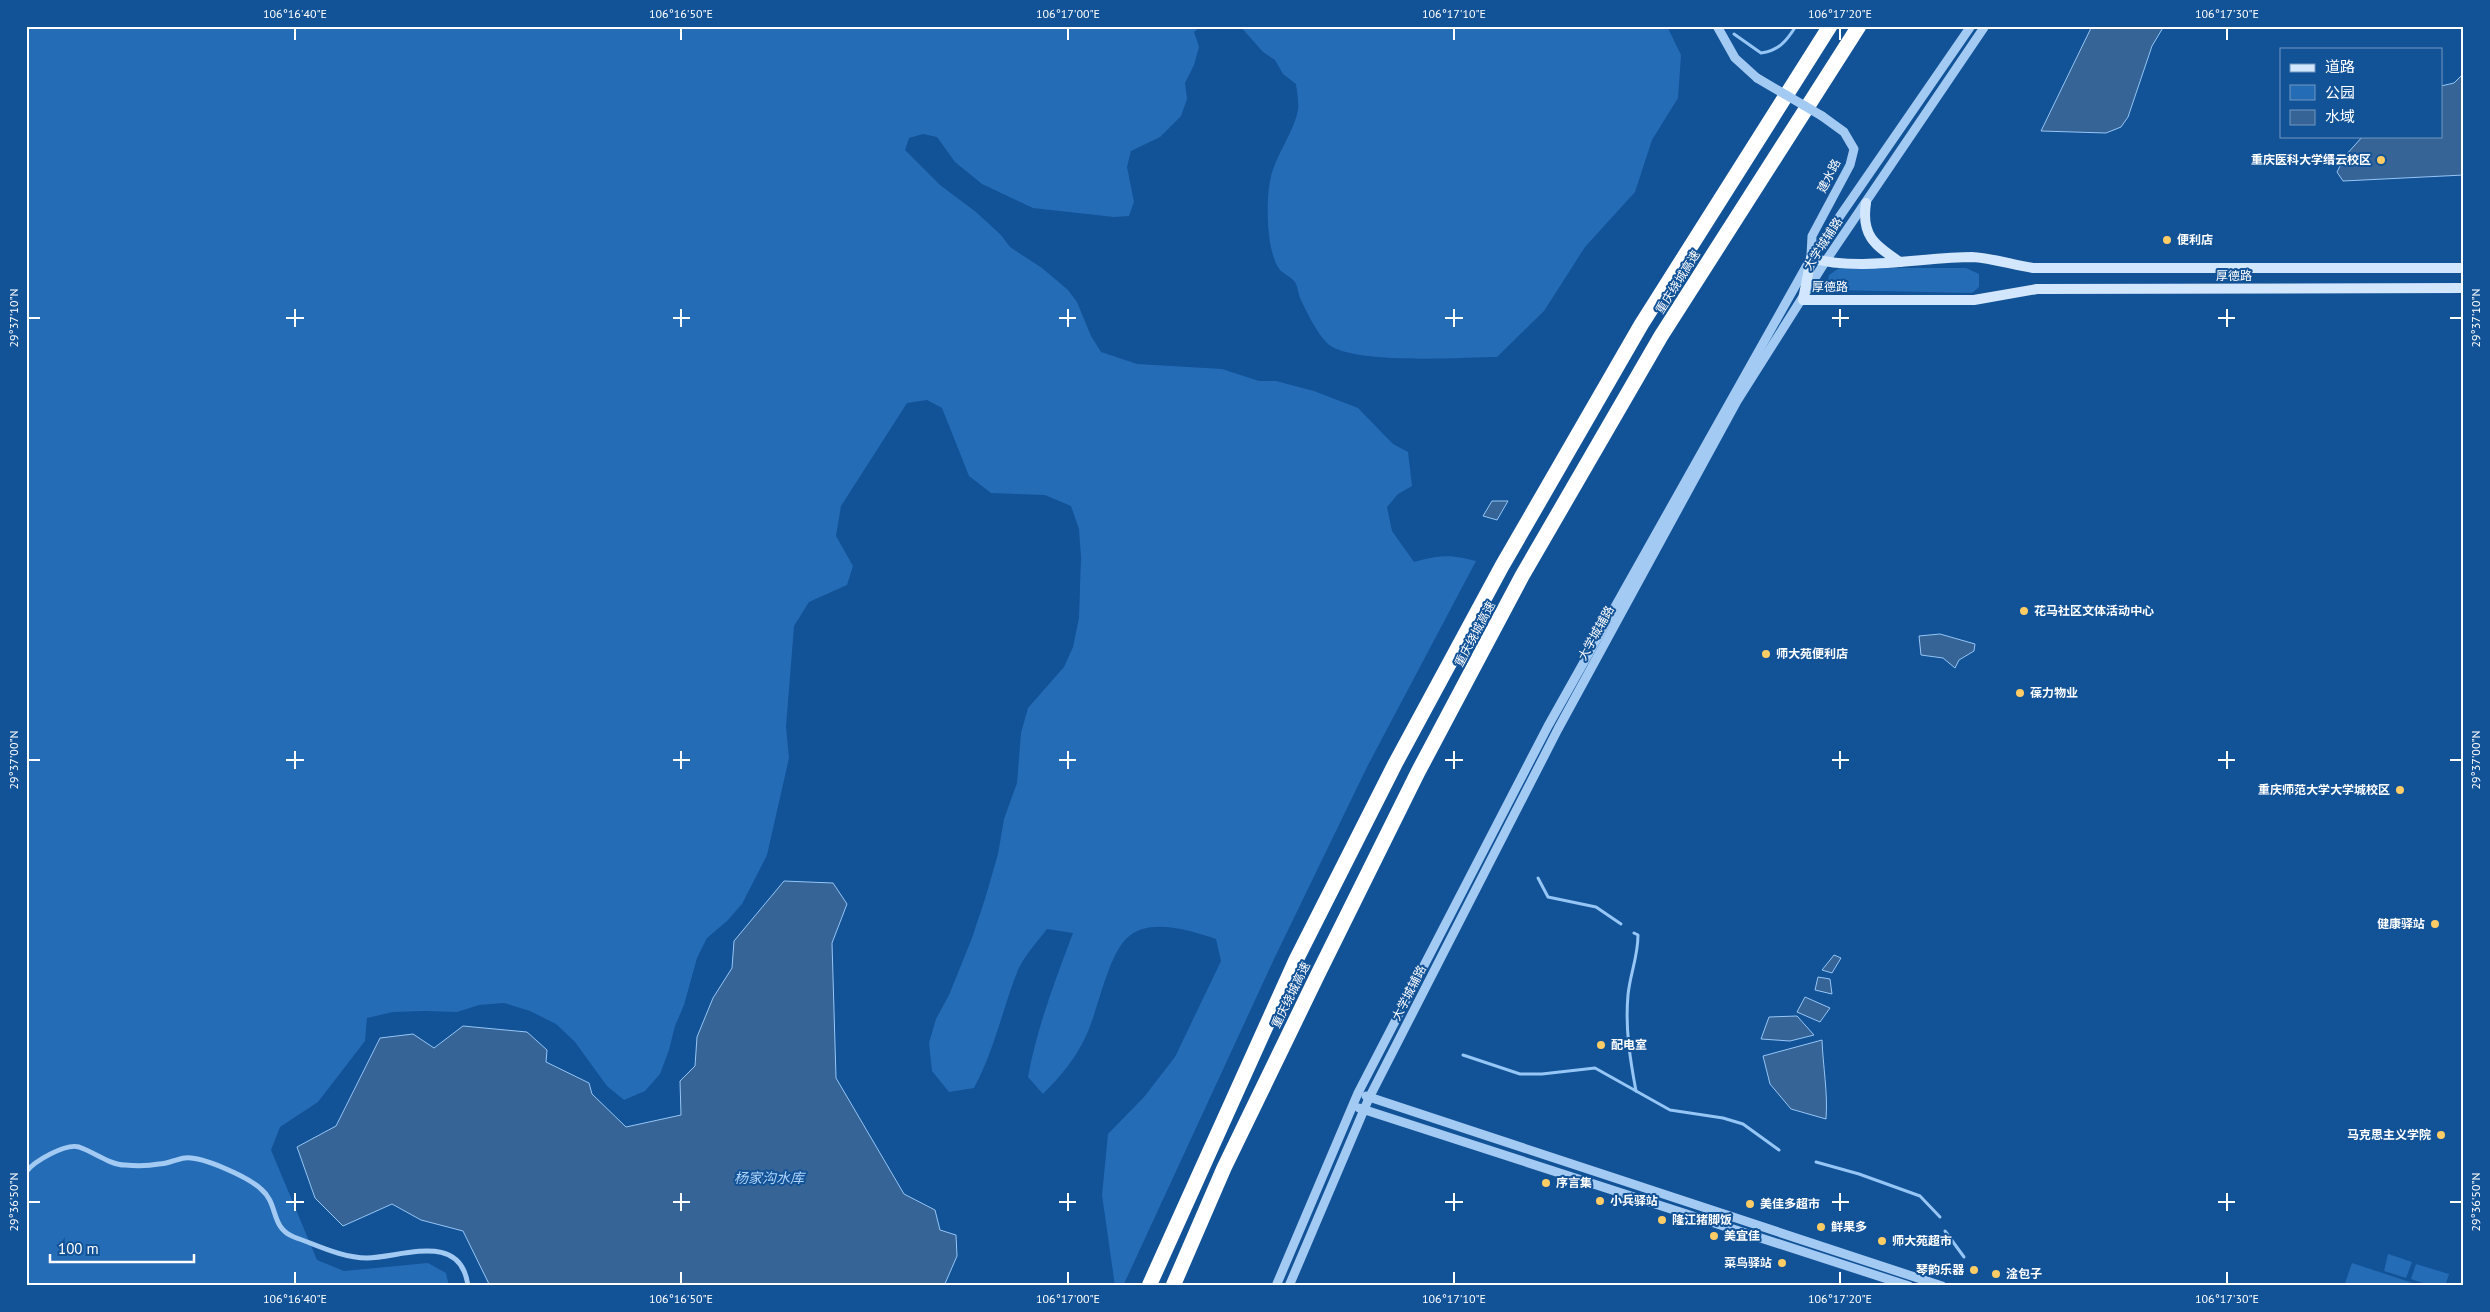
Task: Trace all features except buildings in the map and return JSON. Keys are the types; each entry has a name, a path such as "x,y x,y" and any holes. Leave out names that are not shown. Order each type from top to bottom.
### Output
{"highway":[{"name":"重庆绕城高速","path":"1149,1286 1295,962 1395,764 1502,566 1641,326 1830,26"},
{"name":"重庆绕城高速","path":"1173,1286 1224,1168 1318,974 1418,772 1522,576 1661,336 1859,26"}],"main road":[{"path":"1866,203 1864,217 1867,234 1883,251 1901,262"},
{"name":"厚德路","path":"2464,268 2033,268 1974,257 1901,262 1825,262 1812,258 1802,300 1974,300 2038,290 2464,288"}],"street":[{"name":"建水路","path":"1717,26 1734,58 1756,78 1822,116 1844,132 1854,149 1850,165 1812,236 1812,258"},
{"name":"大学城辅路","path":"1276,1286 1358,1093 1548,726 1812,258 1971,26"},
{"name":"大学城辅路","path":"1289,1286 1370,1098 1563,720 1737,401 1825,262 1986,26"},
{"path":"1358,1093 1942,1286"},
{"path":"1352,1106 1909,1286"},
{"path":"26,1172 49,1154 77,1146 122,1165 160,1164 187,1158 218,1164 261,1189 270,1199 279,1227 290,1235 345,1255 367,1258 427,1251 446,1253 461,1262 468,1286"}],"green space":[{"path":"26,26 1201,26 1194,32 1199,47 1194,65 1185,83 1187,99 1181,116 1160,137 1131,151 1127,167 1134,202 1129,216 1114,217 1033,208 982,184 955,162 937,137 923,134 909,138 905,150 940,185 976,212 1001,235 1010,247 1042,268 1068,290 1077,302 1091,336 1101,352 1137,364 1222,369 1259,381 1276,381 1314,391 1358,408 1393,444 1408,452 1412,486 1398,494 1387,507 1392,531 1414,562 1445,556 1476,561 1367,767 1274,959 1123,1286 1115,1286 1102,1195 1108,1134 1144,1097 1175,1057 1221,961 1216,939 1195,932 1159,927 1137,931 1128,937 1121,945 1109,969 1090,1025 1078,1052 1043,1094 1028,1077 1041,1022 1073,933 1047,929 1018,970 993,1044 974,1088 949,1092 932,1071 929,1043 936,1019 949,995 972,938 985,899 998,854 1004,819 1017,783 1021,733 1028,708 1064,667 1073,647 1079,618 1081,557 1079,529 1071,506 1045,495 991,493 969,476 942,408 927,400 907,403 841,506 836,536 853,566 847,585 809,602 794,626 786,727 789,758 767,855 742,904 727,921 707,938 697,958 684,1005 675,1026 660,1074 645,1091 624,1100 607,1086 575,1042 556,1024 530,1011 504,1003 479,1005 457,1012 393,1012 367,1018 365,1041 318,1102 280,1127 271,1150 317,1260 344,1271 428,1263 446,1273 449,1286 26,1286"},
{"path":"1240,26 1667,26 1681,55 1678,98 1652,140 1635,192 1585,247 1544,311 1497,357 1434,359 1357,354 1338,350 1326,342 1309,316 1295,282 1280,270 1275,262 1268,227 1270,181 1272,172 1296,119 1298,100 1296,84 1283,74 1275,60 1263,52"},
{"path":"1839,268 1966,268 1979,274 1979,287 1972,293 1835,290 1827,286 1829,275"},
{"path":"2388,1254 2412,1262 2406,1278 2384,1271"},
{"path":"2352,1263 2422,1286 2344,1286"},
{"path":"2416,1264 2449,1274 2445,1286 2431,1286 2411,1279"}],"water":[{"path":"2092,26 2164,26 2152,46 2128,117 2121,127 2106,133 2041,131"},
{"path":"2464,73 2464,175 2343,181 2337,172 2345,156 2361,138 2442,138 2442,86 2454,83"},
{"path":"1492,501 1508,501 1497,520 1483,516"},
{"path":"1940,634 1975,644 1974,651 1959,660 1955,668 1943,658 1921,655 1919,636"},
{"name":"杨家沟水库","path":"784,881 833,883 847,904 832,943 836,1078 904,1194 935,1210 940,1230 956,1235 957,1256 944,1286 490,1286 463,1231 421,1220 392,1204 343,1226 315,1198 297,1147 336,1126 380,1038 413,1034 434,1048 463,1026 527,1032 547,1050 546,1062 589,1083 592,1094 626,1127 681,1115 680,1081 695,1066 697,1037 713,998 732,968 734,941"},
{"path":"1834,955 1841,958 1832,973 1822,970"},
{"path":"1818,977 1830,979 1832,994 1815,990"},
{"path":"1805,997 1830,1008 1820,1022 1797,1012"},
{"path":"1797,1016 1814,1035 1790,1041 1761,1039 1769,1017"},
{"path":"1822,1040 1826,1089 1826,1119 1791,1109 1770,1084 1763,1056"}],"waterway":[{"path":"1734,34 1761,53 1773,50 1781,44 1789,37 1796,26"},
{"path":"1538,878 1548,897 1596,907 1621,924"},
{"path":"1634,933 1638,935 1638,943 1629,987 1627,1019 1636,1091"},
{"path":"1463,1055 1520,1074 1542,1074 1595,1068 1670,1110 1723,1118 1743,1124 1779,1150"},
{"path":"1816,1162 1859,1174 1920,1196 1940,1217"},
{"path":"1945,1231 1964,1257"}],"place":[{"name":"重庆医科大学缙云校区","path":"2381,160"},
{"name":"便利店","path":"2167,240"},
{"name":"花马社区文体活动中心","path":"2024,611"},
{"name":"师大苑便利店","path":"1766,654"},
{"name":"葆力物业","path":"2020,693"},
{"name":"重庆师范大学大学城校区","path":"2400,790"},
{"name":"健康驿站","path":"2435,924"},
{"name":"配电室","path":"1601,1045"},
{"name":"马克思主义学院","path":"2441,1135"},
{"name":"序言集","path":"1546,1183"},
{"name":"小兵驿站","path":"1600,1201"},
{"name":"美佳多超市","path":"1750,1204"},
{"name":"隆江猪脚饭","path":"1662,1220"},
{"name":"鲜果多","path":"1821,1227"},
{"name":"美宜佳","path":"1714,1236"},
{"name":"师大苑超市","path":"1882,1241"},
{"name":"菜鸟驿站","path":"1782,1263"},
{"name":"琴韵乐器","path":"1974,1270"},
{"name":"淦包子","path":"1996,1274"}]}
